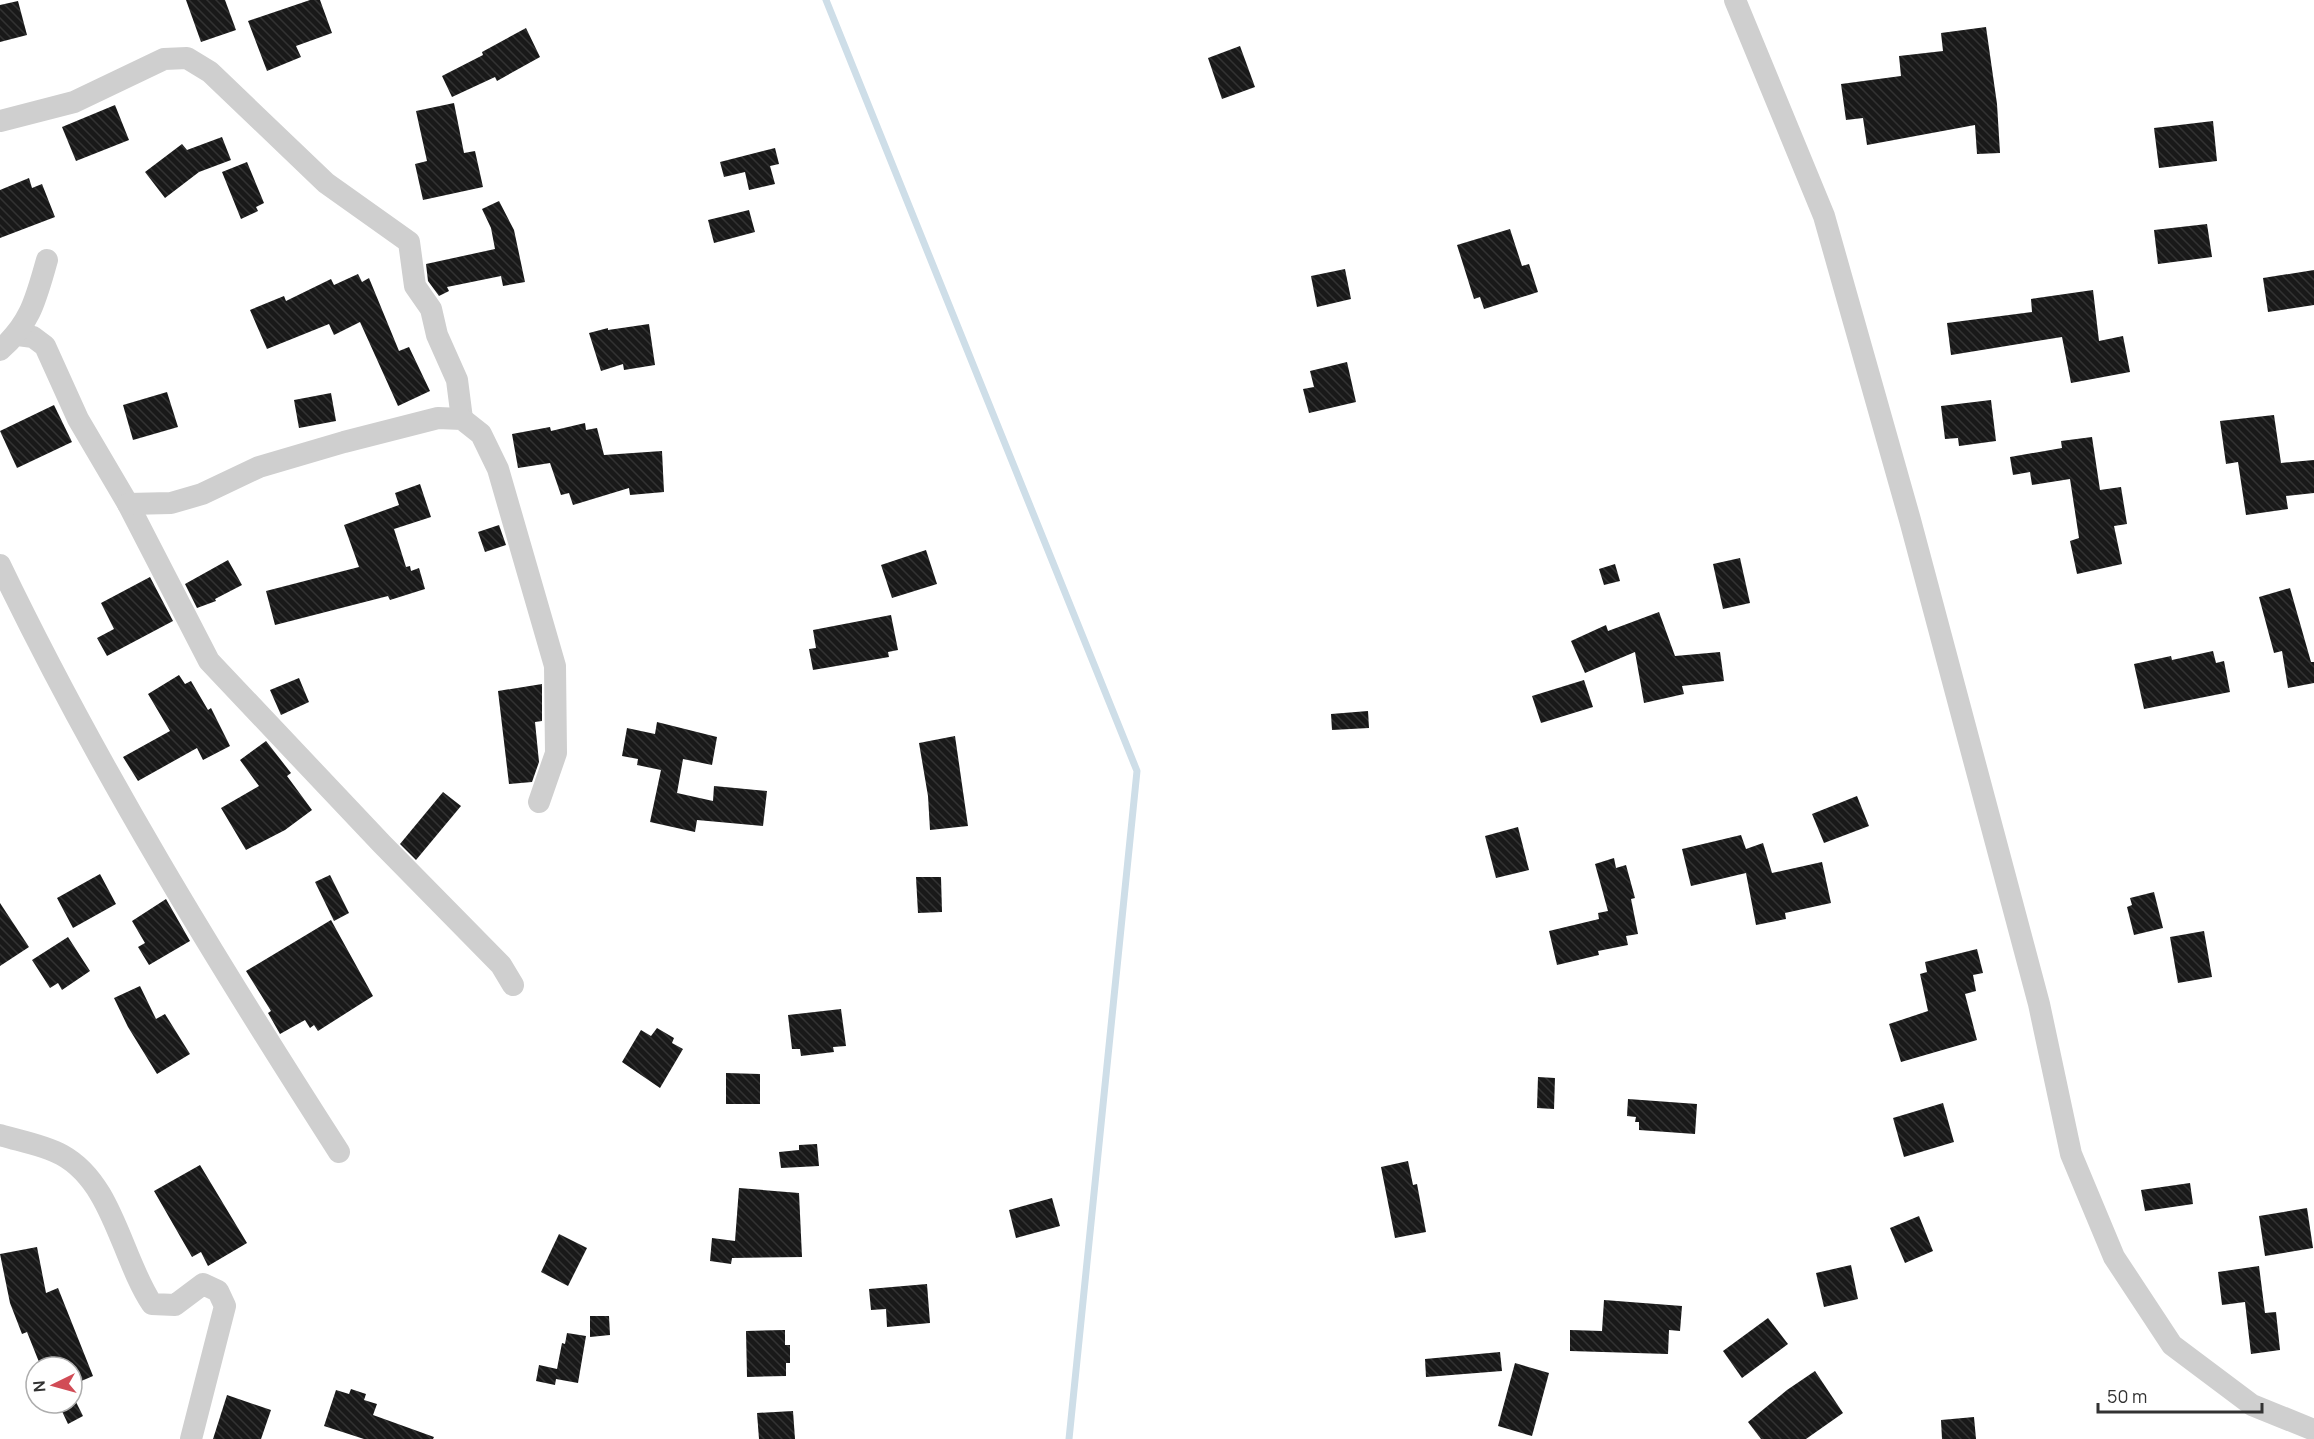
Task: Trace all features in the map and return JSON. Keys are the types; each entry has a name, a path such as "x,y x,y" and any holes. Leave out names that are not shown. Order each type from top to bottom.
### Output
{"street":[{"path":"1735,0 1824,216 1910,520 2039,1004 2071,1154 2114,1257 2172,1345 2252,1405 2314,1430"},
{"path":"0,121 74,102 164,59 187,58 210,72 326,183 409,242 415,286 431,309 437,335 457,380 462,419"},
{"path":"0,351 18,335 34,304 47,260"},
{"path":"18,335 33,337 45,346 78,418 128,504 209,661 382,844 501,965 513,985"},
{"path":"128,504 171,503 202,494 259,467 344,442 438,418 462,419 481,434 498,469 555,666 556,753 540,802"},
{"path":"0,565 48,665 219,966 339,1152"},
{"path":"0,1135 60,1154 80,1167 95,1183 140,1286 152,1304 175,1305 203,1284 218,1290 225,1306 191,1439"}],"building":[{"path":"186,0 225,0 236,30 201,42"},
{"path":"310,0 320,0 332,33 296,46 301,57 267,71 248,21"},
{"path":"18,1 27,35 0,42 0,5"},
{"path":"1986,27 1997,104 2000,153 1977,154 1975,125 1867,145 1863,118 1846,120 1841,84 1901,76 1899,56 1943,51 1941,33"},
{"path":"526,28 540,57 497,81 495,77 452,97 442,76 483,55 482,52"},
{"path":"1240,46 1255,87 1222,99 1208,58"},
{"path":"454,103 464,153 475,151 483,187 423,200 415,164 427,161 416,111"},
{"path":"115,105 129,140 76,161 62,127"},
{"path":"2213,121 2217,161 2159,168 2154,128"},
{"path":"222,137 231,160 199,172 165,198 145,172 182,144 187,150"},
{"path":"775,148 779,164 770,166 775,184 749,190 745,172 724,177 720,162"},
{"path":"247,162 264,203 256,207 258,211 241,219 222,172"},
{"path":"29,178 32,188 42,184 55,217 0,238 0,190"},
{"path":"499,201 514,230 525,282 503,286 501,276 447,287 449,291 439,296 428,281 426,264 495,249 491,228 482,209"},
{"path":"749,210 755,232 714,243 708,220"},
{"path":"2207,224 2212,257 2158,264 2154,230"},
{"path":"1510,229 1522,266 1529,264 1538,292 1484,309 1480,297 1474,299 1457,245"},
{"path":"1345,269 1351,299 1317,307 1311,276"},
{"path":"2314,270 2314,305 2268,312 2263,278"},
{"path":"358,274 362,282 369,278 399,351 409,347 430,391 398,406 360,322 334,335 329,324 267,349 250,310 284,296 286,301 331,279 334,285"},
{"path":"2093,290 2099,341 2123,336 2130,372 2071,383 2062,337 1951,355 1947,323 2032,312 2031,299"},
{"path":"649,324 655,365 624,370 623,364 601,371 589,333 608,328 608,330"},
{"path":"1347,362 1356,402 1309,413 1303,389 1314,387 1310,371"},
{"path":"167,392 178,427 133,440 123,405"},
{"path":"331,393 336,421 299,428 294,400"},
{"path":"1991,400 1996,441 1959,446 1958,438 1945,439 1941,406"},
{"path":"54,405 72,442 17,468 0,431"},
{"path":"2274,415 2281,463 2314,460 2314,493 2286,496 2288,509 2246,515 2238,462 2226,464 2220,421"},
{"path":"585,423 586,430 597,428 604,455 662,451 664,492 630,495 629,488 573,505 569,493 561,495 550,463 518,468 512,434 550,427 551,431"},
{"path":"2092,437 2100,490 2121,487 2127,524 2114,526 2122,564 2077,574 2070,541 2079,538 2070,479 2032,485 2030,472 2013,475 2010,457 2062,448 2061,441"},
{"path":"420,484 431,517 394,529 406,567 410,566 411,571 419,568 425,589 390,600 388,596 275,625 266,591 359,567 344,525 399,505 395,493"},
{"path":"499,525 506,545 485,552 478,532"},
{"path":"926,550 937,584 892,598 881,565"},
{"path":"1740,558 1750,603 1723,609 1713,564"},
{"path":"228,560 242,585 215,599 216,601 197,608 185,584"},
{"path":"1615,564 1620,581 1604,585 1599,569"},
{"path":"150,577 173,621 107,656 97,638 114,629 101,603"},
{"path":"2290,588 2311,662 2314,662 2314,683 2288,688 2282,651 2274,653 2259,597"},
{"path":"1659,612 1675,656 1720,652 1724,681 1682,686 1684,694 1644,703 1635,652 1585,673 1571,641 1606,625 1608,631"},
{"path":"891,615 898,650 888,652 889,657 813,670 809,649 816,648 813,630"},
{"path":"2213,651 2216,663 2224,661 2230,692 2144,709 2134,664 2171,656 2172,660"},
{"path":"179,675 185,684 191,681 208,710 211,708 230,746 203,760 197,748 138,781 123,757 170,731 148,694"},
{"path":"299,678 309,702 281,715 270,690"},
{"path":"1584,680 1593,707 1541,723 1532,696"},
{"path":"542,684 542,721 535,722 539,762 532,782 509,784 498,691"},
{"path":"1368,711 1369,728 1332,730 1331,714"},
{"path":"657,722 717,737 712,765 683,759 677,793 713,801 714,786 767,791 763,826 697,820 695,832 650,822 661,770 637,765 638,759 622,756 627,728 655,734"},
{"path":"955,736 968,826 930,830 928,796 919,743"},
{"path":"266,741 291,773 287,776 312,810 285,830 246,850 221,808 259,786 240,760"},
{"path":"443,792 461,806 416,860 400,844"},
{"path":"1857,796 1869,826 1824,843 1812,814"},
{"path":"1518,827 1529,870 1496,878 1485,836"},
{"path":"1741,835 1746,849 1763,843 1772,873 1822,862 1831,903 1785,913 1786,919 1756,925 1746,873 1691,886 1682,849"},
{"path":"1614,858 1616,868 1626,865 1635,898 1631,899 1638,934 1626,936 1628,945 1598,951 1599,955 1557,965 1549,931 1599,919 1598,913 1608,911 1595,864"},
{"path":"100,874 116,904 73,928 57,898"},
{"path":"330,875 349,913 334,921 315,882"},
{"path":"916,877 941,877 942,912 918,913"},
{"path":"2154,892 2163,928 2134,935 2127,907 2132,905 2130,898"},
{"path":"166,899 190,941 149,965 138,947 145,943 132,921"},
{"path":"0,903 29,947 0,966"},
{"path":"331,920 373,996 318,1031 314,1025 310,1028 305,1020 280,1034 268,1013 271,1011 246,971"},
{"path":"2204,931 2212,977 2178,983 2170,937"},
{"path":"68,937 90,971 62,990 58,983 50,988 32,960"},
{"path":"1977,949 1983,973 1973,975 1976,991 1965,994 1977,1040 1901,1062 1889,1024 1928,1011 1920,974 1927,972 1925,962"},
{"path":"140,986 156,1019 165,1014 190,1054 157,1074 128,1027 114,998"},
{"path":"841,1009 846,1046 833,1047 834,1052 801,1056 800,1049 792,1049 788,1015"},
{"path":"657,1028 674,1038 672,1043 683,1049 660,1088 622,1062 641,1030 651,1036"},
{"path":"726,1073 760,1074 760,1104 726,1104"},
{"path":"1538,1077 1555,1078 1554,1109 1537,1108"},
{"path":"1628,1099 1697,1104 1695,1134 1639,1130 1639,1122 1635,1122 1636,1117 1627,1116"},
{"path":"1943,1103 1954,1142 1904,1157 1893,1118"},
{"path":"817,1144 819,1166 781,1168 779,1152 799,1150 799,1145"},
{"path":"1408,1161 1413,1185 1417,1184 1426,1232 1395,1238 1381,1167"},
{"path":"200,1165 247,1243 208,1266 201,1252 192,1257 154,1191"},
{"path":"2190,1183 2193,1204 2145,1211 2141,1190"},
{"path":"739,1188 799,1193 802,1257 732,1258 731,1264 710,1261 712,1238 735,1241"},
{"path":"1052,1198 1060,1226 1016,1238 1009,1210"},
{"path":"2307,1208 2313,1248 2265,1256 2259,1216"},
{"path":"1919,1216 1933,1251 1905,1263 1890,1228"},
{"path":"559,1234 587,1248 568,1286 541,1272"},
{"path":"37,1247 46,1293 58,1288 93,1376 84,1380 84,1355 36,1355 27,1332 22,1334 10,1303 0,1254"},
{"path":"1851,1265 1858,1299 1824,1307 1816,1273"},
{"path":"2259,1266 2265,1313 2276,1312 2280,1350 2251,1354 2245,1302 2222,1305 2218,1272"},
{"path":"927,1284 930,1323 887,1327 886,1309 871,1310 869,1289"},
{"path":"1604,1300 1682,1306 1680,1331 1669,1330 1668,1354 1570,1351 1570,1330 1602,1331"},
{"path":"590,1316 609,1316 610,1335 590,1337"},
{"path":"1768,1318 1788,1344 1742,1378 1723,1351"},
{"path":"785,1330 785,1345 790,1345 790,1363 786,1363 786,1376 747,1377 746,1331"},
{"path":"567,1333 586,1336 578,1383 556,1379 555,1385 536,1381 539,1365 557,1369 562,1343 565,1344"},
{"path":"1500,1352 1502,1371 1426,1377 1425,1359"},
{"path":"1515,1363 1549,1373 1532,1436 1498,1426"},
{"path":"1815,1371 1843,1413 1806,1439 1761,1439 1748,1422 1787,1390"},
{"path":"351,1389 366,1394 364,1400 377,1404 373,1415 434,1437 433,1439 364,1439 324,1426 336,1390 349,1394"},
{"path":"227,1395 271,1410 261,1439 213,1439"},
{"path":"793,1411 795,1439 759,1439 757,1413"},
{"path":"64,1415 82,1415 83,1416 68,1424"},
{"path":"1974,1417 1976,1439 1942,1439 1941,1420"}],"waterway":[{"path":"826,0 1137,771 1069,1439"}]}
